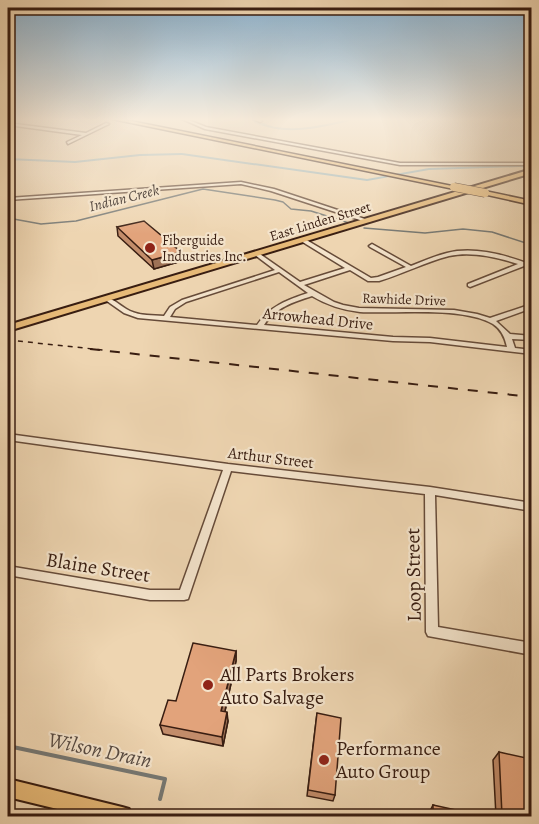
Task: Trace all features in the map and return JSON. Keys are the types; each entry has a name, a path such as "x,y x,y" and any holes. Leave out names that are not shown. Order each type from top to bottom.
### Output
{"highway":[{"path":"316,157 531,203"},
{"path":"321,157 531,198"}],"main road":[{"name":"East Linden Street","path":"8,328 369,221 466,187 531,171"},
{"path":"8,788 122,816"}],"street":[{"path":"365,157 400,164 531,164"},
{"path":"8,199 241,183 272,190 369,221"},
{"path":"303,240 348,269 370,280 460,252 498,256 531,267"},
{"path":"372,246 411,268"},
{"name":"Rawhide Drive","path":"257,254 315,293 344,308 456,313 489,321 497,325 507,336"},
{"path":"470,285 524,264"},
{"path":"302,284 348,269"},
{"path":"166,318 172,308 184,301 280,270"},
{"path":"260,326 265,316 274,309 315,293"},
{"name":"Arrowhead Drive","path":"107,299 126,312 166,318 393,339 430,340 531,352"},
{"path":"489,321 531,306"},
{"path":"512,350 507,336 531,338"},
{"name":"Arthur Street","path":"8,437 228,467 430,490 531,507"},
{"name":"Blaine Street","path":"8,571 150,595 184,595 228,467"},
{"name":"Loop Street","path":"430,490 432,632 531,649"}],"building":[{"path":"144,221 181,252 152,260 117,227"},
{"name":"All Parts Brokers Auto Salvage","path":"193,643 236,651 221,711 227,712 222,737 160,725 168,700 176,701"},
{"name":"Performance Auto Group","path":"317,713 341,718 335,795 308,790"},
{"path":"499,752 531,759 531,816 502,815"},
{"path":"433,805 461,811 461,816 433,816"}],"waterway":[{"path":"8,159 75,162 117,157"},
{"path":"207,157 367,180 429,169 520,166 532,168"},
{"name":"Indian Creek","path":"8,218 41,224 76,221 203,189 275,200 283,202 291,209 311,211 349,223"},
{"name":"Indian Creek","path":"364,228 425,233 463,229 492,232 532,245"},
{"name":"Wilson Drain","path":"8,746 165,779 160,799"}],"railway":[{"path":"8,340 103,350"},
{"path":"90,349 532,397"}],"place":[{"name":"Fiberguide Industries Inc.","path":"150,248"},
{"name":"All Parts Brokers Auto Salvage","path":"208,685"},
{"name":"Performance Auto Group","path":"324,760"}]}
